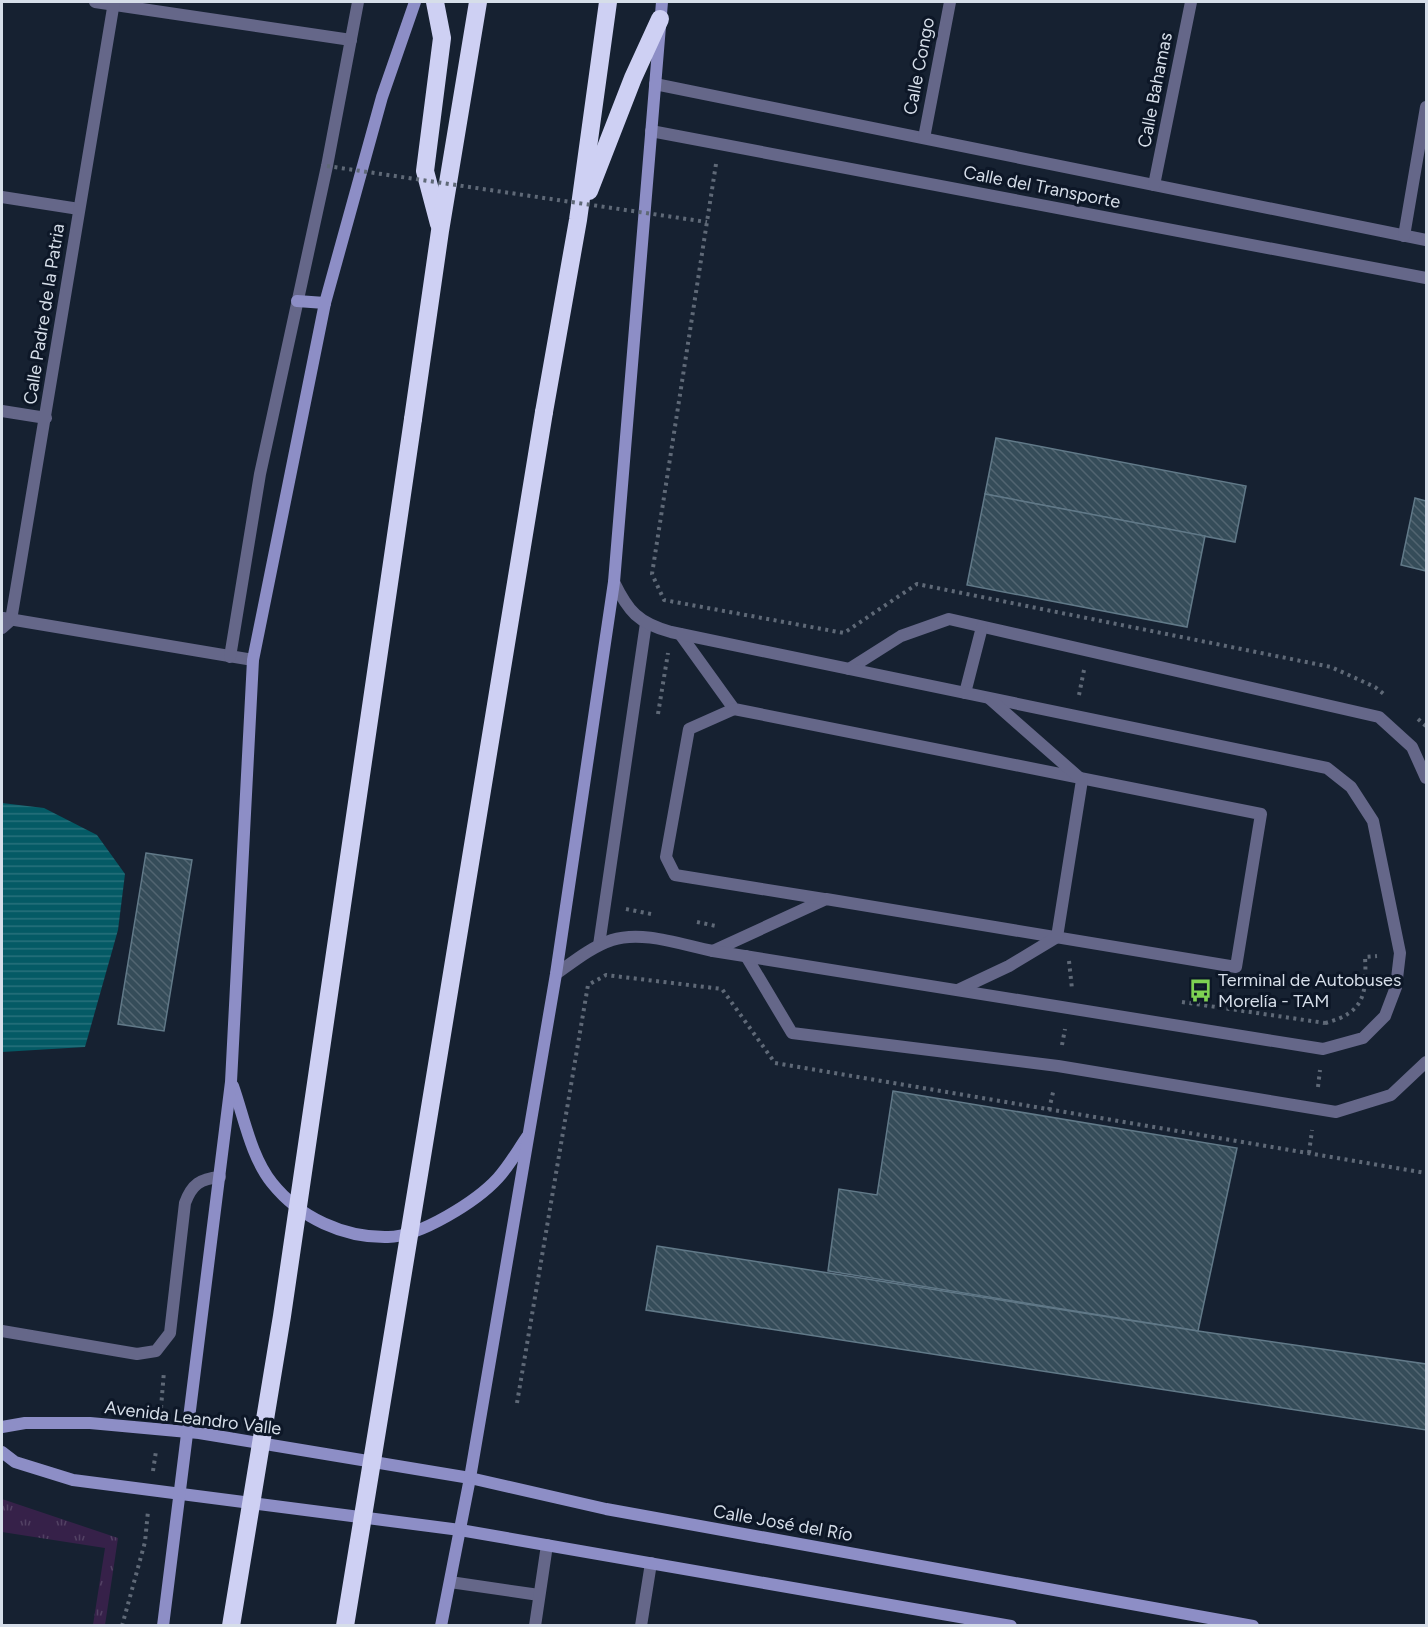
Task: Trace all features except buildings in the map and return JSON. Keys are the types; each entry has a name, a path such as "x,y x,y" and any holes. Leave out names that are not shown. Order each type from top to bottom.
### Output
{"highway":[{"path":"435,2 442,38 425,171 440,231"},
{"path":"231,1626 284,1304 440,231 478,2"},
{"path":"345,1626 544,412 578,220 608,2"},
{"path":"578,220 661,10"}],"main road":[{"path":"163,1626 231,1082 253,660 325,303 382,96 415,2"},
{"path":"441,1626 470,1478 530,1133 614,582 661,10"},
{"path":"297,301 325,303"},
{"path":"231,1082 254,1148 271,1182 291,1203 321,1222 347,1233 390,1238 439,1222 463,1207 498,1178 530,1133"},
{"name":"Avenida Leandro Valle","path":"2,1427 25,1422 90,1423 189,1432 307,1451"},
{"name":"Calle José del Río","path":"307,1451 470,1478 606,1509 1253,1626"},
{"path":"2,1452 15,1462 73,1480 181,1496 460,1530 1011,1626"}],"street":[{"path":"95,2 114,3 351,40"},
{"path":"230,657 260,474 327,166 358,2"},
{"name":"Calle Congo","path":"924,138 950,2"},
{"name":"Calle Bahamas","path":"1154,185 1191,2"},
{"name":"Calle Padre de la Patria","path":"5,622 46,418 114,3"},
{"name":"Calle del Transporte","path":"655,84 1426,240"},
{"path":"1404,236 1426,107"},
{"name":"Calle del Transporte","path":"651,130 1426,278"},
{"path":"2,197 79,209"},
{"path":"2,411 46,418"},
{"path":"556,974 599,945 613,939 637,936 713,951 1323,1049 1363,1038 1385,1016 1396,987 1400,952 1373,821 1351,787 1327,768 680,634 646,623 627,608 614,582"},
{"path":"849,669 901,636 923,626 949,619 1379,717 1412,747 1426,778"},
{"path":"5,622 253,660"},
{"path":"599,945 646,623"},
{"path":"965,693 982,627"},
{"path":"680,634 734,709"},
{"path":"990,699 1082,780"},
{"path":"734,709 1082,780 1262,814 1236,967 675,875 666,857 689,729 734,709"},
{"path":"958,990 1009,966 1057,937 1082,780"},
{"path":"713,951 826,899"},
{"path":"746,956 792,1033 1058,1066 1336,1113 1391,1095 1426,1062"},
{"path":"2,1331 136,1354 156,1351 170,1333 185,1203 190,1188 204,1179 220,1177"},
{"path":"535,1626 547,1545"},
{"path":"641,1626 651,1563"},
{"path":"450,1582 540,1595"}],"path":[{"path":"719,144 652,574 664,600 844,633 917,584 1331,668 1376,687 1392,700"},
{"path":"327,166 707,222"},
{"path":"1075,715 1094,620"},
{"path":"1410,713 1426,726"},
{"path":"1325,1023 1344,1018 1361,1003 1366,980 1365,957 1400,952"},
{"path":"517,1403 588,985 606,975 722,989 775,1063 1426,1173"}],"green space":[{"path":"2,1499 118,1538 105,1625 93,1625 105,1548 2,1532"}],"shaded area":[{"path":"2,803 44,808 97,835 125,874 118,930 85,1047 2,1052"}],"place":[{"name":"Terminal de Autobuses Morelía - TAM","path":"1200,990"}]}
